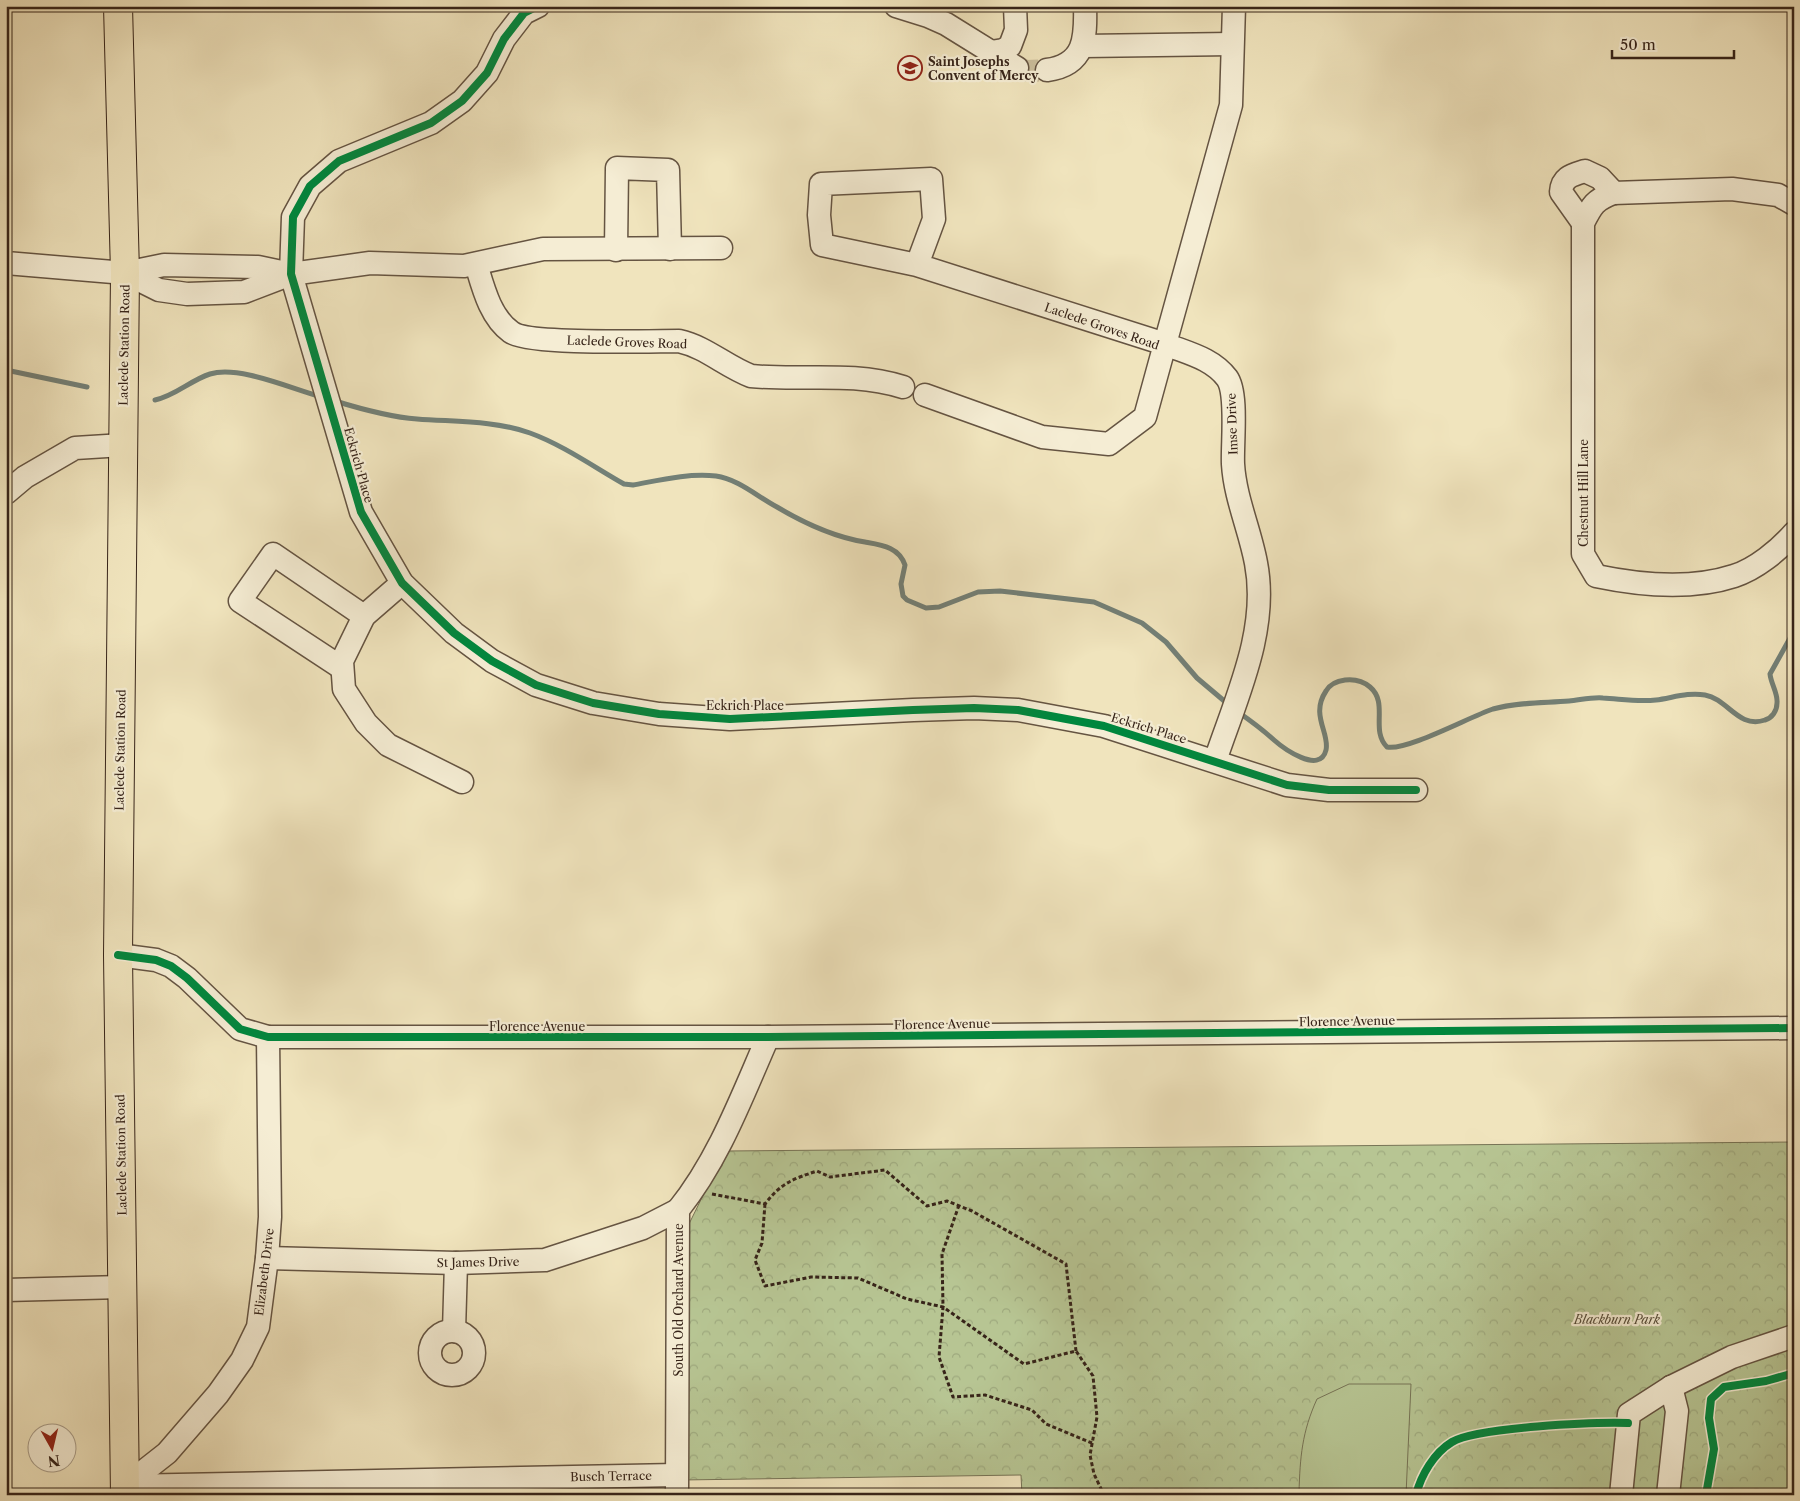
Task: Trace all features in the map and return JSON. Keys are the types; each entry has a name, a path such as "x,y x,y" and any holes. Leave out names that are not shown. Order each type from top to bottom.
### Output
{"main road":[{"name":"Laclede Station Road","path":"118,6 125,273 118,955 125,1490"}],"street":[{"path":"290,274 293,217 310,186 338,161 431,122 462,101 487,73 504,39 524,13 538,6"},
{"path":"896,6 946,24 1016,68"},
{"path":"990,52 1003,50 1010,46 1014,39 1016,6"},
{"path":"1047,70 1067,64 1083,46 1086,34 1085,6"},
{"path":"1165,344 1230,105 1234,6"},
{"path":"1083,46 1232,44"},
{"path":"616,250 617,168 668,170 670,249"},
{"path":"1584,223 1561,192 1562,184 1569,176 1585,171 1600,178 1614,193"},
{"name":"Laclede Groves Road","path":"917,265 934,219 930,179 821,184 819,215 822,245 917,265 1165,344 1145,417 1109,444 1042,437 925,395"},
{"name":"Chestnut Hill Lane","path":"1794,204 1778,195 1732,189 1614,193 1597,199 1584,223 1582,554 1596,576 1667,584 1707,582 1736,576 1758,564 1794,533"},
{"path":"6,263 125,273 159,290 187,294 244,292 290,274 370,263 450,266 476,264 543,249 722,248"},
{"name":"Laclede Groves Road","path":"476,264 485,293 495,313 508,330 516,336 547,340 679,341 694,344 735,370 751,376 852,376 871,378 903,387"},
{"name":"Eckrich Place","path":"290,274 361,512 402,583 454,633 492,661 536,685 593,703 659,714 730,719 974,708 1018,710 1104,726 1287,785 1329,790 1416,790"},
{"name":"Imse Drive","path":"1165,344 1213,363 1228,379 1232,394 1233,466 1238,494 1256,564 1260,609 1253,644 1215,761"},
{"path":"6,493 25,477 76,448 123,444"},
{"path":"342,668 240,601 273,554 364,616"},
{"path":"402,583 364,616 342,661 344,689 366,723 388,745 462,782"},
{"name":"Florence Avenue","path":"118,955 156,960 171,966 187,978 240,1029 268,1037 768,1037 1794,1028"},
{"name":"Elizabeth Drive","path":"125,1490 167,1453 218,1394 242,1360 258,1327 270,1217 268,1037"},
{"name":"South Old Orchard Avenue","path":"676,1485 678,1210 695,1189 736,1110 768,1037"},
{"name":"St James Drive","path":"267,1258 456,1264 545,1260 637,1230 678,1210"},
{"path":"454,1331 456,1264"},
{"path":"6,1290 122,1287"},
{"path":"1622,1495 1629,1414 1671,1387 1732,1357 1794,1336"},
{"path":"1668,1495 1677,1411 1671,1387"},
{"name":"Busch Terrace","path":"125,1490 676,1485"}],"path":[{"path":"1076,1351 1024,1364 943,1307 907,1298 858,1278 811,1277 765,1286 755,1260 762,1243 765,1204 776,1190 790,1180 817,1171 830,1177 885,1170 927,1206 947,1201 958,1205 1066,1264 1076,1351 1093,1376 1097,1417 1090,1455 1094,1474 1104,1495"},
{"path":"695,1189 765,1204"},
{"path":"958,1205 942,1254 943,1307 939,1357 953,1397 984,1395 1032,1410 1046,1424 1092,1444"}],"green space":[{"name":"Blackburn Park","path":"1794,1142 1794,1495 1022,1495 1021,1475 682,1480 686,1230 725,1151"},
{"path":"1349,1384 1411,1384 1406,1495 1299,1493 1300,1468 1305,1434 1317,1399"}],"waterway":[{"path":"6,370 87,387"},
{"path":"155,400 210,374 222,372 250,375 322,397"},
{"path":"335,401 365,410 396,416 488,424 530,433 578,457 624,484 633,485 695,475 724,478 740,484 787,513 820,529 853,540 884,546 899,554 905,565 901,584 903,596 907,600 926,608 939,607 978,592 1000,591 1094,602 1142,623 1166,642 1197,678 1229,705"},
{"path":"1238,712 1279,744 1309,760 1317,760 1322,757 1326,750 1320,716 1320,708 1326,691 1330,686 1345,680 1361,681 1375,693 1378,701 1380,733 1387,747 1396,747 1423,739 1493,709 1521,704 1595,698 1649,701 1699,694 1713,698 1740,717 1756,722 1768,719 1775,711 1777,699 1770,674 1794,631"}],"tunnel":[{"path":"1017,68 1027,71 1047,70"}],"cycle path":[{"path":"538,6 524,13 504,39 487,73 462,101 431,123 339,161 310,186 293,217 291,274 361,512 402,583 454,633 492,661 536,685 593,703 659,714 730,719 974,708 1018,710 1104,726 1287,785 1329,790 1416,790"},
{"path":"118,955 156,960 171,966 187,978 240,1029 268,1037 768,1037 1794,1028"},
{"path":"1706,1495 1714,1449 1709,1418 1711,1399 1724,1387 1766,1381 1794,1373"},
{"path":"1416,1495 1425,1472 1439,1452 1452,1442 1465,1437 1537,1426 1628,1423"}],"place":[{"name":"Saint Josephs Convent of Mercy","path":"910,68"}]}
